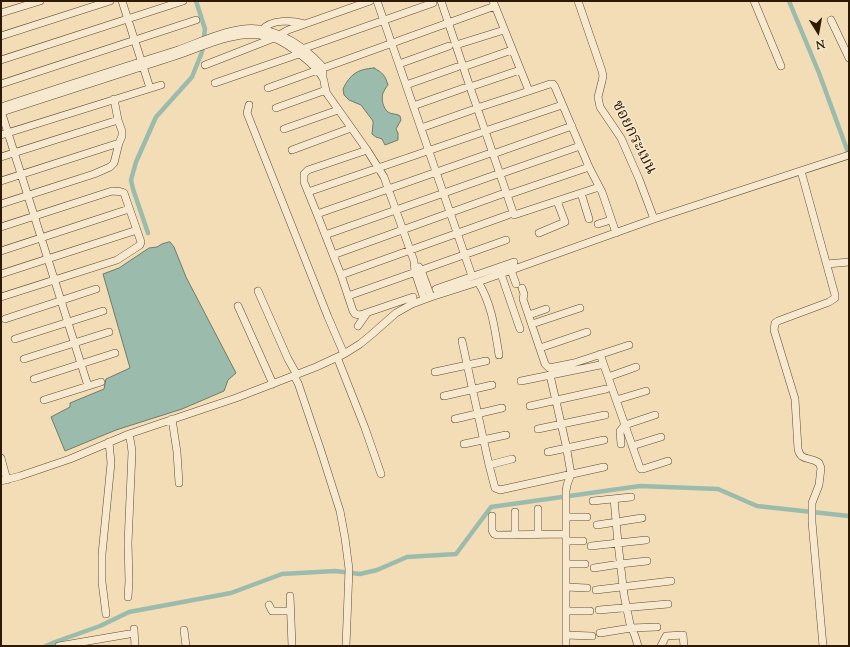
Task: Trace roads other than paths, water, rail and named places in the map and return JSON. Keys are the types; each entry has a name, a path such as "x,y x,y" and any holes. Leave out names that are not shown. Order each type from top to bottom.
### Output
{"street":[{"path":"1,14 40,1"},
{"path":"1,36 110,1"},
{"path":"122,1 150,88"},
{"path":"1,60 183,1"},
{"path":"205,65 277,36 288,30 370,1"},
{"path":"377,1 472,276"},
{"path":"441,1 448,22 452,46 504,195 514,215 599,187"},
{"name":"ซอยกระเบน","path":"578,1 602,71 603,76 598,96 600,107 621,138 639,179 654,219"},
{"path":"754,1 781,66"},
{"path":"215,82 303,52 383,20 433,3"},
{"path":"268,88 494,4 529,91"},
{"path":"1,84 196,20"},
{"path":"831,20 849,58"},
{"path":"262,30 267,25 289,21 305,24"},
{"path":"88,386 14,153 4,134 3,110 214,40 240,29 262,30 277,36 318,61 328,95 352,128 384,177 414,261 431,297"},
{"path":"399,64 504,30"},
{"path":"227,35 252,34 277,36"},
{"path":"406,85 512,50"},
{"path":"413,106 520,70"},
{"path":"421,128 474,109 553,84 589,167 602,192 616,233"},
{"path":"4,134 161,85"},
{"path":"276,108 326,90"},
{"path":"1,204 94,174 110,167 114,163 122,136 114,100"},
{"path":"249,105 247,113 328,316 380,474"},
{"path":"308,192 562,105"},
{"path":"284,129 338,110"},
{"path":"1,157 118,120"},
{"path":"317,214 572,126"},
{"path":"292,150 352,128"},
{"path":"1,181 119,143"},
{"path":"325,235 580,146"},
{"path":"367,150 308,170 304,174 304,182 355,314 360,315 367,313 413,297"},
{"path":"436,289 472,276 514,267 846,156"},
{"path":"333,254 589,167"},
{"path":"801,171 835,295 833,300 830,302 778,321 775,323 774,330 796,399 799,455 816,460 821,468 819,485 812,503 812,522 823,646"},
{"path":"1,227 112,191 120,191 124,193 141,239 140,245 112,262 1,298"},
{"path":"581,193 589,219"},
{"path":"539,233 565,222 557,201"},
{"path":"1,251 129,209"},
{"path":"341,275 508,215"},
{"path":"598,224 611,220"},
{"path":"1,274 137,230"},
{"path":"348,296 506,240"},
{"path":"827,264 849,262"},
{"path":"1,458 3,480 20,476 70,459 129,434 296,376 340,356 371,335 402,308 424,299 501,274 514,267"},
{"path":"514,267 519,286 519,295 524,299 546,366 549,368 574,363 629,345"},
{"path":"418,271 424,299"},
{"path":"501,274 520,329"},
{"path":"478,282 486,297 499,355"},
{"path":"5,319 96,289"},
{"path":"258,291 296,376 340,511 349,569 346,646"},
{"path":"543,302 549,318"},
{"path":"238,306 273,384"},
{"path":"532,324 580,308"},
{"path":"529,315 546,309"},
{"path":"15,339 103,311"},
{"path":"358,326 367,313"},
{"path":"24,359 109,332"},
{"path":"540,348 587,332"},
{"path":"462,341 483,440 494,486 497,490 604,467"},
{"path":"34,379 115,353"},
{"path":"600,354 640,468 641,469 668,461"},
{"path":"435,372 486,361"},
{"path":"520,381 600,365"},
{"path":"608,378 636,368"},
{"path":"550,375 571,474 566,491 566,646"},
{"path":"44,400 101,382"},
{"path":"444,396 492,385"},
{"path":"530,406 606,389"},
{"path":"616,400 646,391"},
{"path":"455,419 502,408"},
{"path":"620,444 620,431 625,425 655,414"},
{"path":"538,429 605,415"},
{"path":"172,419 177,452 179,483"},
{"path":"128,597 128,543 132,452 129,434"},
{"path":"464,444 506,434"},
{"path":"632,446 661,437"},
{"path":"548,452 604,440"},
{"path":"106,614 102,582 102,554 111,463 109,442"},
{"path":"489,465 512,460"},
{"path":"555,477 560,479 566,491"},
{"path":"593,501 631,497"},
{"path":"614,499 620,564 626,607 631,628 638,646"},
{"path":"538,509 538,535"},
{"path":"515,512 515,535"},
{"path":"492,516 492,530 494,534 497,535 538,535 583,541"},
{"path":"566,517 587,517"},
{"path":"597,525 642,518"},
{"path":"591,546 646,540"},
{"path":"594,568 647,561"},
{"path":"566,564 585,564"},
{"path":"596,590 671,581"},
{"path":"566,588 587,588"},
{"path":"290,596 292,646"},
{"path":"599,610 668,604"},
{"path":"269,605 272,611 291,611"},
{"path":"566,611 590,611"},
{"path":"600,633 657,626"},
{"path":"184,630 186,646"},
{"path":"59,646 72,645 131,631 135,646"},
{"path":"566,635 592,636"},
{"path":"661,646 666,636 683,635 684,646"}],"waterway":[{"path":"148,233 131,180 136,162 156,117 192,77 202,52 205,29 196,1"},
{"path":"789,1 819,73 849,155"},
{"path":"46,646 100,626 129,612 231,593 282,574 335,571 360,574 377,570 407,557 456,554 491,507 640,486 718,489 757,506 849,516"}]}
